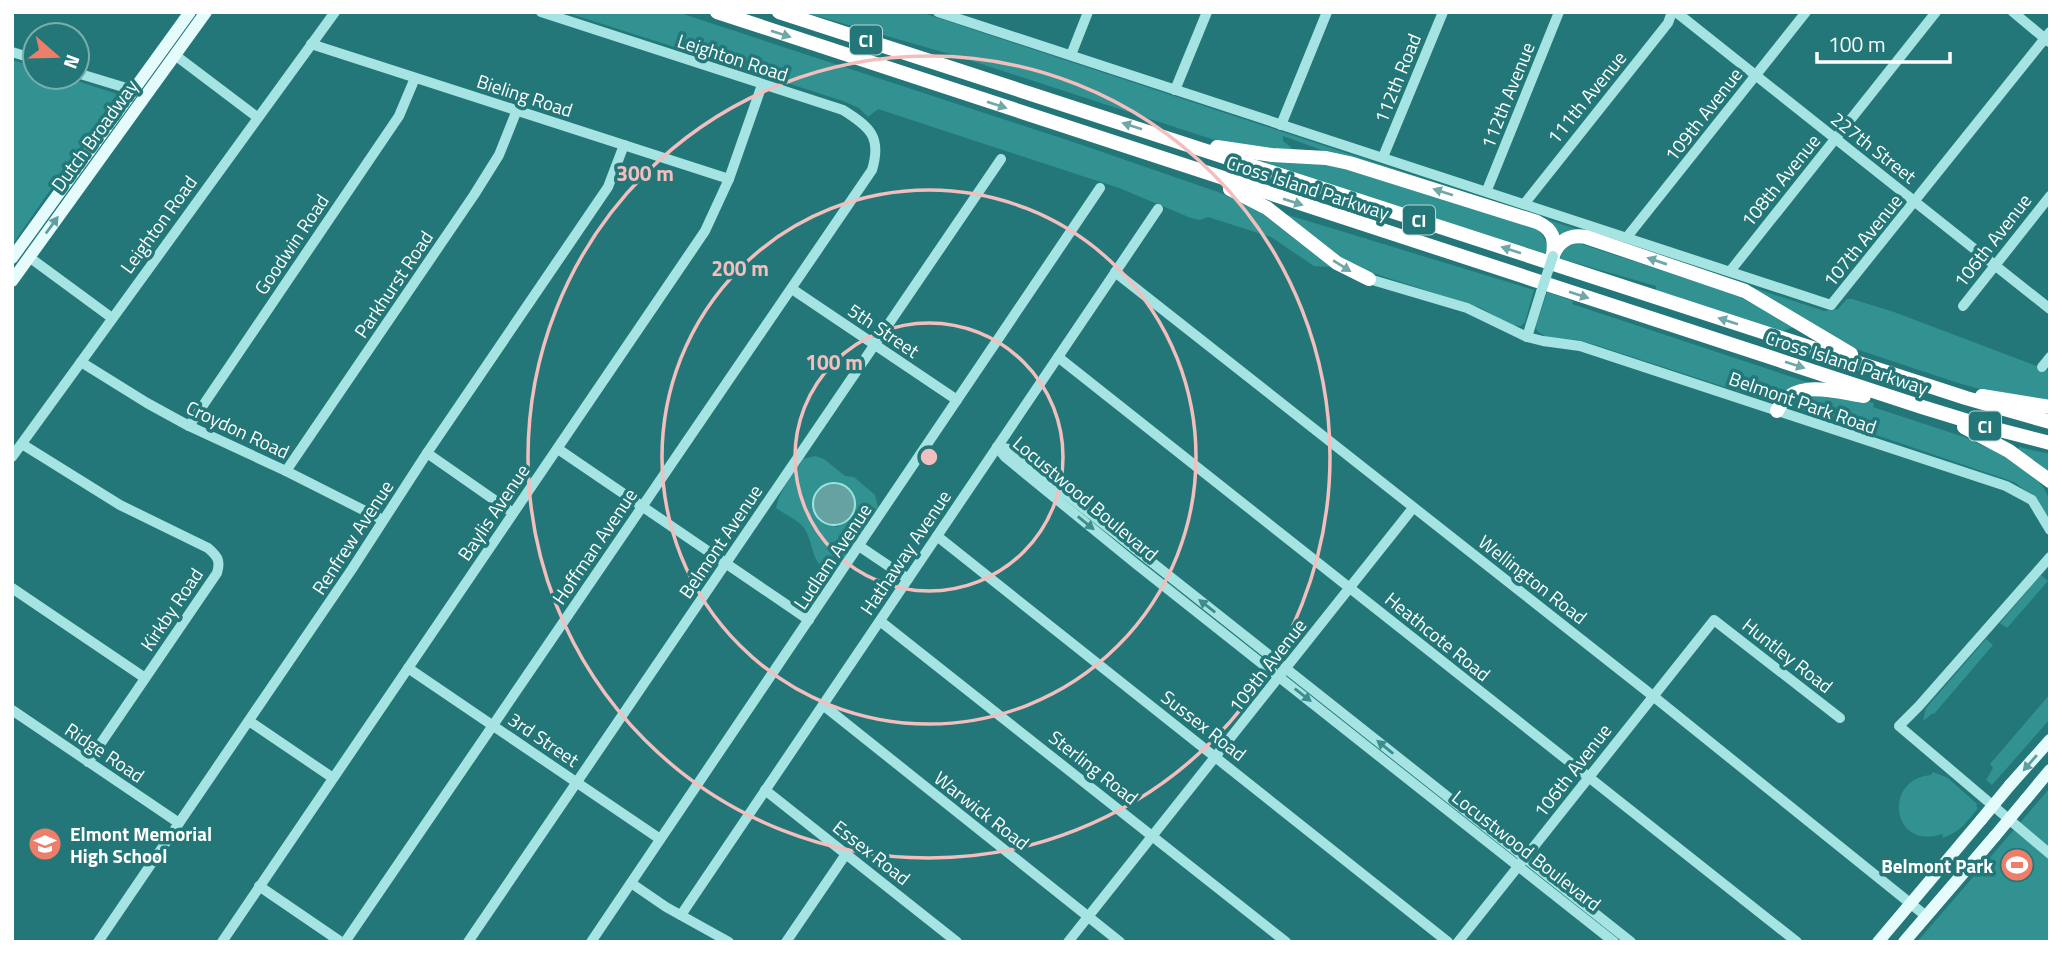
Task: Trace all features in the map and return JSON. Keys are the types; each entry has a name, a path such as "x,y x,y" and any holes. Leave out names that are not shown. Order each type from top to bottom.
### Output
{"highway":[{"name":"Cross Island Parkway","path":"717,12 1922,407 2050,443"},
{"name":"Cross Island Parkway","path":"779,12 1886,372 2050,422"},
{"path":"1171,139 1272,155 1326,158 1373,169 1541,223 1549,228 1553,236 1553,256"},
{"path":"1158,158 1258,203 1282,218 1337,263 1369,279"},
{"path":"1553,256 1562,241 1572,236 1581,236 1732,286 1886,372"},
{"path":"1940,389 2050,407"},
{"path":"1777,411 1780,404 1791,396 1812,390 1832,390 1907,402"},
{"path":"1922,407 2001,446 2050,481"},
{"path":"2034,470 2050,491"}],"main road":[{"name":"Dutch Broadway","path":"12,281 20,255 132,90 190,12"},
{"name":"Dutch Broadway","path":"20,255 146,96 206,12"},
{"path":"164,48 175,55"},
{"path":"132,90 146,96"},
{"path":"1878,942 2050,740"},
{"path":"1904,942 2050,770"}],"street":[{"name":"Leighton Road","path":"12,457 335,12"},
{"name":"Leighton Road","path":"541,12 843,110 863,122 874,135 877,154 872,170"},
{"path":"938,12 1731,271"},
{"path":"970,23 974,12"},
{"path":"1071,55 1088,12"},
{"path":"1175,90 1207,12"},
{"path":"1282,125 1327,12"},
{"name":"112th Road","path":"1383,157 1443,12"},
{"name":"112th Avenue","path":"1487,190 1559,12"},
{"name":"227th Street","path":"1674,12 2050,309"},
{"name":"111th Avenue","path":"1525,203 1674,12"},
{"name":"109th Avenue","path":"1627,237 1806,12"},
{"name":"108th Avenue","path":"1731,271 1936,12"},
{"path":"2012,12 2048,38"},
{"name":"107th Avenue","path":"1731,271 1831,305 2048,38"},
{"name":"Bieling Road","path":"311,44 729,179"},
{"path":"175,55 257,117"},
{"path":"91,77 132,90"},
{"name":"Goodwin Road","path":"189,426 399,116 415,78"},
{"name":"Baylis Avenue","path":"222,942 705,231 729,179 762,85"},
{"name":"Parkhurst Road","path":"286,471 474,195 499,155 517,110"},
{"name":"Renfrew Avenue","path":"98,942 608,187 624,145"},
{"name":"Belmont Avenue","path":"468,942 1001,159"},
{"name":"Hoffman Avenue","path":"343,942 872,170"},
{"name":"Ludlam Avenue","path":"591,942 1100,188"},
{"name":"106th Avenue","path":"1963,306 2050,196"},
{"name":"Hathaway Avenue","path":"681,915 1158,209"},
{"path":"20,255 112,318"},
{"path":"1527,337 1553,256"},
{"name":"Wellington Road","path":"1115,272 1653,696 1926,916"},
{"name":"Belmont Park Road","path":"1369,279 1467,308 1527,337 1580,346 2006,486 2032,500 2050,530"},
{"name":"5th Street","path":"792,289 957,400"},
{"name":"Heathcote Road","path":"1058,357 1797,942"},
{"path":"2042,367 2050,357"},
{"name":"Croydon Road","path":"81,362 189,426 383,520"},
{"name":"Kirkby Road","path":"22,444 120,505 208,548 219,558 217,573 88,762"},
{"name":"Locustwood Boulevard","path":"998,447 1009,449 1282,672 1522,862 1631,942"},
{"name":"Locustwood Boulevard","path":"998,447 1005,457 1136,564 1282,672"},
{"path":"558,449 809,620"},
{"path":"427,453 513,513"},
{"name":"109th Avenue","path":"1068,942 1413,508"},
{"name":"Sussex Road","path":"937,536 1448,942"},
{"path":"859,546 908,579"},
{"path":"1136,564 1142,555"},
{"path":"2050,557 1899,726 2050,854"},
{"path":"12,588 145,678"},
{"name":"106th Avenue","path":"1458,942 1714,620"},
{"name":"Huntley Road","path":"1714,620 1840,718"},
{"name":"Sterling Road","path":"880,621 1286,942"},
{"name":"3rd Street","path":"408,668 660,839"},
{"name":"Warwick Road","path":"823,705 1121,942"},
{"name":"Ridge Road","path":"12,710 179,823"},
{"path":"249,721 333,778"},
{"name":"Essex Road","path":"765,790 957,942"},
{"path":"786,942 846,854"},
{"name":"Locustwood Boulevard","path":"1522,862 1614,942"},
{"path":"631,883 729,942"},
{"path":"259,886 343,942"}],"shaded area":[{"path":"565,12 677,12 1079,144 1218,192 1255,208 1331,267 1314,266 1271,237 1208,217 1200,220 1191,218 1119,188 878,109 868,117 859,108 843,101"},
{"path":"803,12 920,12 1824,311 1838,309 1847,299 1852,299 1894,312 2050,371 2050,403 1990,392 1844,345 1743,286 1559,237 1283,136 1283,141 1292,148 1290,151 1230,145 960,57"},
{"path":"12,60 21,63 21,91 91,91 91,86 117,94 12,245"},
{"path":"1263,162 1325,164 1352,170 1537,229 1545,240 1546,254"},
{"path":"1285,214 1534,290 1525,322 1521,326 1510,325 1481,308 1348,265"},
{"path":"1578,243 1740,296 1794,327 1782,331 1656,290 1656,286 1558,258 1567,246"},
{"path":"1547,292 1573,301 1572,304 1813,384 1771,402 1578,340 1547,337 1537,331 1536,326"},
{"path":"1811,395 1874,403 1873,407 1964,437 1985,447 1989,444 2025,469 2041,485 2050,503 2050,521 2033,496 2014,482 1794,407 1795,402"},
{"path":"2019,447 2050,454 2050,475 2018,450"},
{"path":"815,456 824,459 845,476 854,477 875,495 878,507 867,521 863,535 840,570 834,573 826,570 817,561 804,528 776,508 784,488 803,459","holes":["821,487 854,511 837,527 820,520 813,505"]},
{"path":"834,483 849,489 855,504 849,519 834,525 819,519 813,504 819,489"},
{"path":"2041,575 2048,581 2007,628 2000,623"},
{"path":"1986,639 1993,645 1934,714 1923,721 1926,708"},
{"path":"2050,694 2050,719 1992,785 1986,780 1993,768 1990,764"},
{"path":"1933,772 1948,778 1977,804 1978,808 1959,829 1943,838 1942,834 1925,837 1912,833 1899,812 1905,788 1915,779"},
{"name":"Belmont Park","path":"2050,788 2050,942 1917,942"}],"place":[{"name":"Elmont Memorial High School","path":"45,844"},
{"name":"Belmont Park","path":"2017,865"}]}
